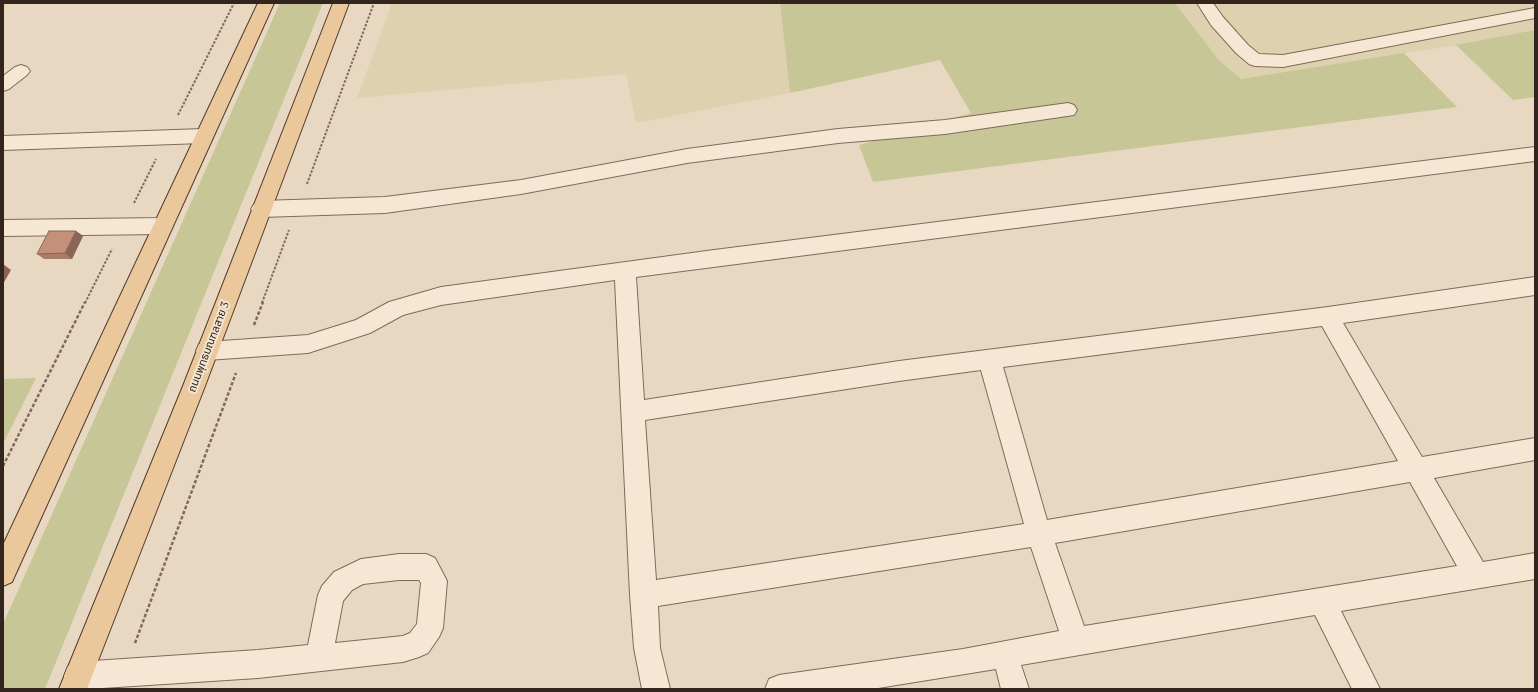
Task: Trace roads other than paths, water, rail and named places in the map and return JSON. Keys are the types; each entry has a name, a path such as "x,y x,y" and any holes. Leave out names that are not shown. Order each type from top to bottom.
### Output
{"main road":[{"path":"3,573 203,136 266,3"},
{"name":"ถนนพุทธมณฑลสาย 3","path":"76,682 207,351 341,3"}],"street":[{"path":"1205,3 1217,21 1242,49 1255,60 1283,61 1535,13"},
{"path":"3,85 21,71"},
{"path":"261,209 385,204 430,199 528,186 687,156 838,136 945,127 1068,110"},
{"path":"3,143 203,136"},
{"path":"207,351 308,344 362,327 397,308 441,296 625,270 1150,202 1534,155"},
{"path":"3,228 162,226"},
{"path":"625,270 643,594 647,648 656,689"},
{"path":"633,412 899,371 1328,316 1535,286"},
{"path":"1328,316 1476,575"},
{"path":"989,359 1039,534 1076,641"},
{"path":"643,594 1039,534 1417,471 1535,449"},
{"path":"779,689 1005,655 1076,641 1535,566"},
{"path":"76,682 251,665 319,658 402,649 419,644 430,628 434,581 426,567 399,567 361,572 343,581 331,594 319,658"},
{"path":"1322,601 1366,689"},
{"path":"1005,655 1014,689"}]}
